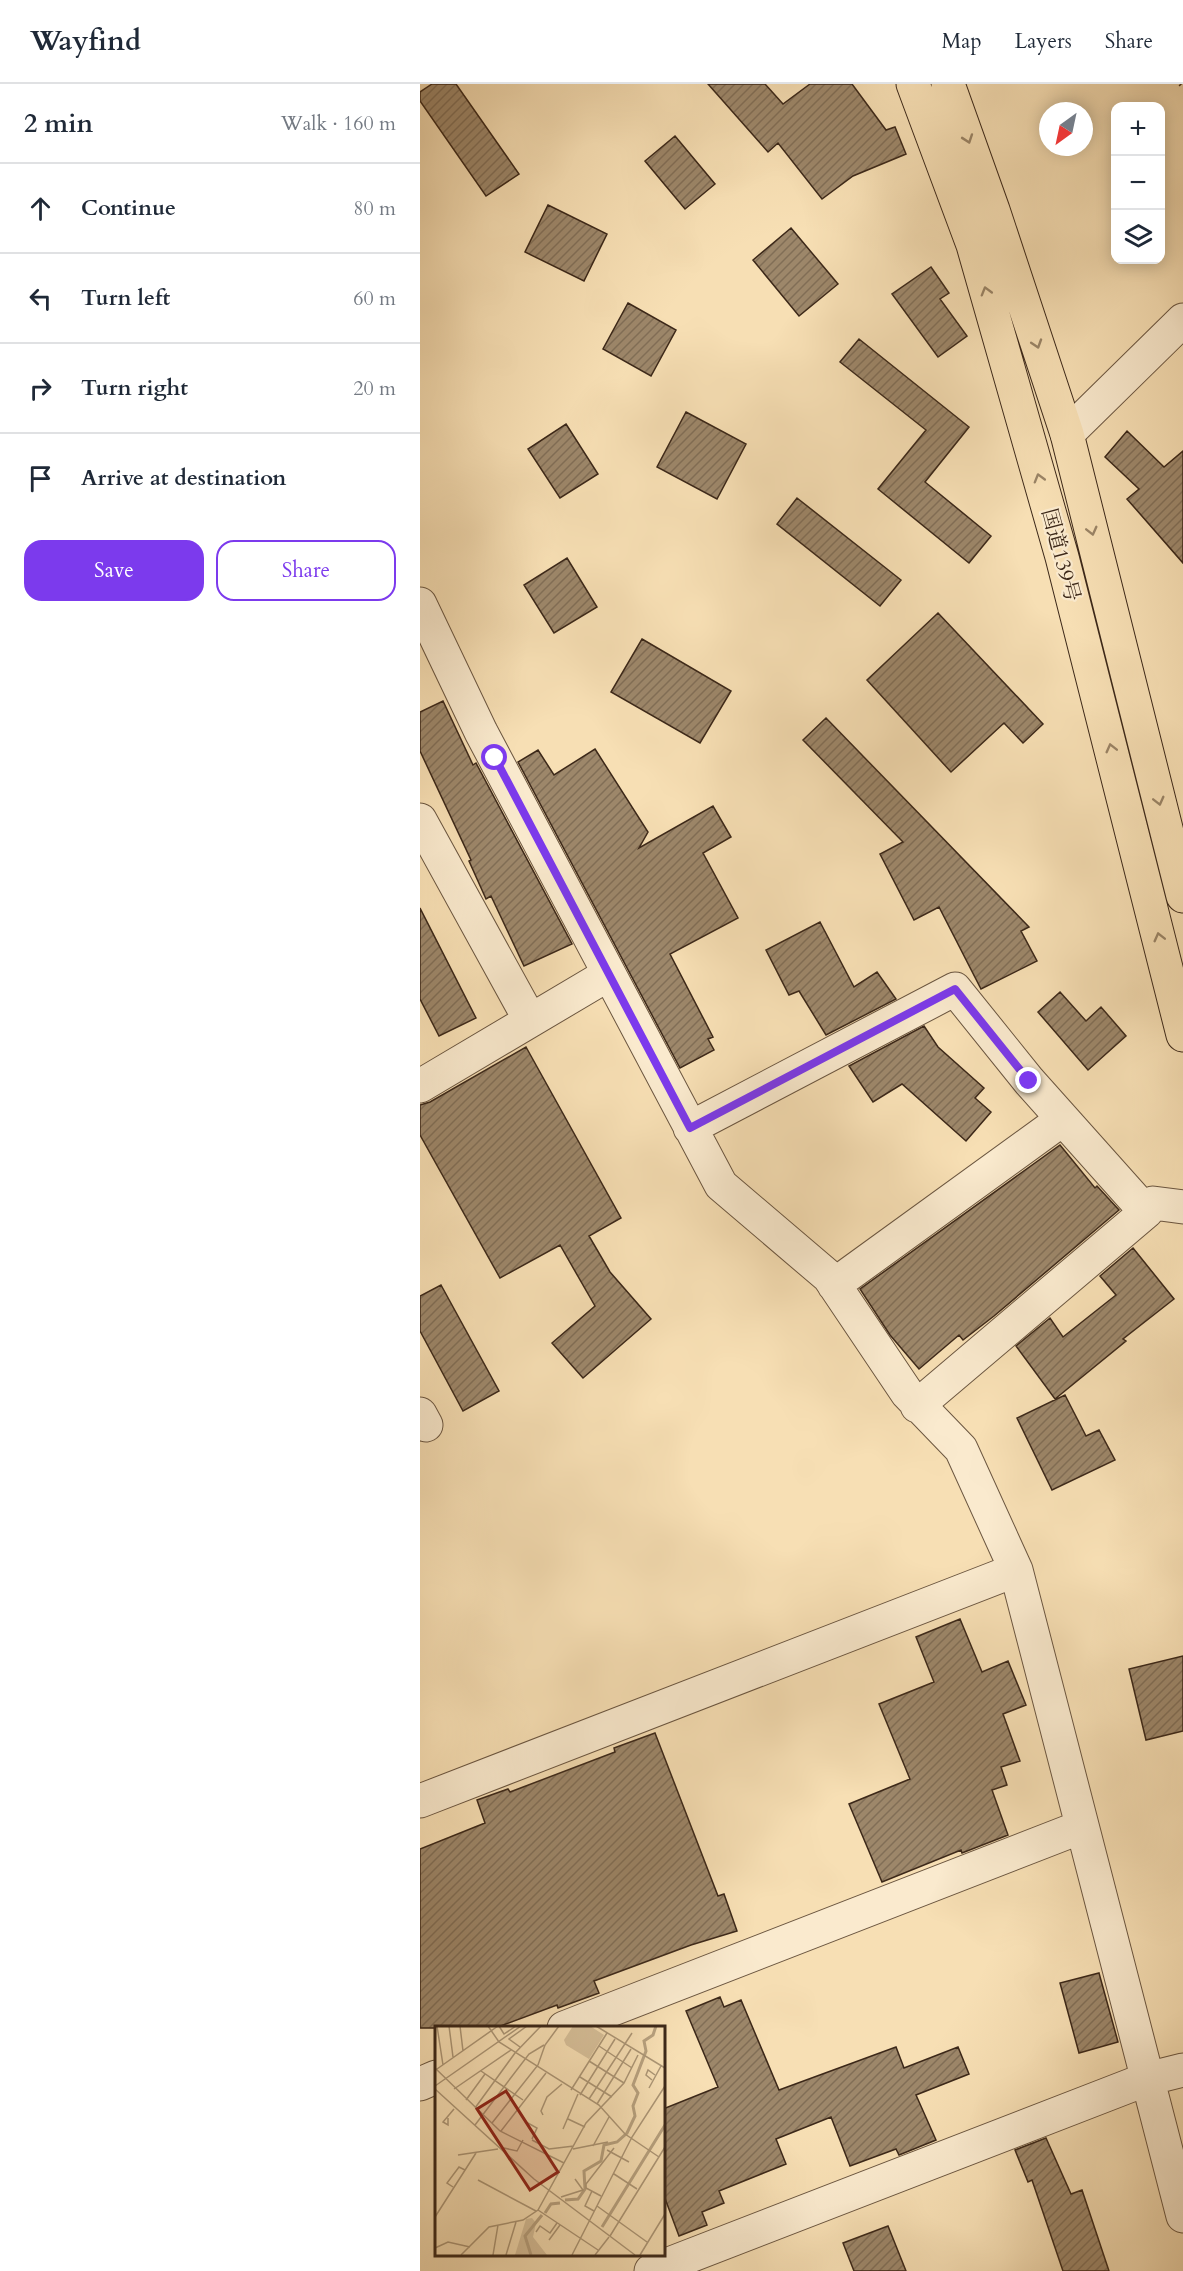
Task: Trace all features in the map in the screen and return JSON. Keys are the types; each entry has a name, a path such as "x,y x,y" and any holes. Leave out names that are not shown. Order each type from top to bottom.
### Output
{"highway":[{"name":"国道139号","path":"913,84 973,245 1062,556 1183,1035"},
{"name":"国道139号","path":"948,84 993,210 1067,434 1183,896"}],"street":[{"path":"1067,434 1183,320"},
{"path":"420,604 481,732 721,1185 829,1277 917,1406 961,1449 1016,1570 1183,2216"},
{"path":"420,819 530,1020"},
{"path":"420,1086 609,974"},
{"path":"690,1128 955,989 1029,1081 1146,1212"},
{"path":"834,1285 1064,1119"},
{"path":"917,1406 1146,1212 1153,1203 1183,1207"},
{"path":"420,1801 1016,1570"},
{"path":"569,2026 1081,1827"},
{"path":"651,2271 1147,2079 1183,2070"},
{"path":"420,2084 435,2078"}],"building":[{"path":"432,84 456,84 519,174 486,196 420,101 420,92"},
{"path":"708,84 765,84 783,104 810,84 852,84 886,130 895,127 906,154 853,176 822,199 778,143 768,152"},
{"path":"675,136 715,184 685,209 645,161"},
{"path":"548,205 607,234 584,281 525,252"},
{"path":"791,228 838,284 799,316 753,260"},
{"path":"931,267 949,293 940,299 967,336 938,357 892,294"},
{"path":"628,303 676,330 651,376 603,349"},
{"path":"859,339 969,427 925,482 991,536 969,563 878,489 926,430 840,362"},
{"path":"686,412 746,444 717,499 657,467"},
{"path":"566,424 598,474 560,498 528,449"},
{"path":"1127,431 1164,467 1183,451 1183,563 1127,499 1139,489 1105,457"},
{"path":"797,498 901,580 880,606 777,524"},
{"path":"567,558 597,607 554,633 524,585"},
{"path":"938,613 1043,724 1023,743 1004,723 951,772 867,680"},
{"path":"642,639 731,691 700,743 611,692"},
{"path":"443,701 473,765 476,763 572,944 524,966 491,896 486,899 469,861 471,860 420,751 420,712"},
{"path":"826,718 1029,927 1021,931 1037,961 981,989 939,907 914,920 880,854 903,842 803,740"},
{"path":"595,749 648,832 639,848 713,806 731,837 703,853 738,918 670,954 713,1037 708,1039 714,1050 680,1068 518,762 538,750 554,775"},
{"path":"420,908 476,1018 439,1036 420,999"},
{"path":"820,922 854,987 877,972 896,999 826,1035 799,991 789,995 766,950"},
{"path":"1060,992 1086,1021 1101,1007 1126,1036 1088,1070 1038,1012"},
{"path":"924,1026 938,1047 984,1088 975,1098 991,1112 966,1141 902,1084 873,1102 849,1066"},
{"path":"526,1047 621,1218 589,1236 610,1272 651,1319 583,1378 552,1343 595,1306 560,1245 500,1278 420,1135 420,1105 430,1102"},
{"path":"1060,1145 1095,1188 1097,1186 1119,1210 994,1316 963,1340 959,1335 919,1369 890,1335 860,1289"},
{"path":"1133,1248 1174,1299 1123,1339 1126,1341 1055,1399 1016,1346 1050,1318 1063,1337 1116,1295 1100,1276"},
{"path":"441,1285 499,1391 463,1411 420,1331 420,1296"},
{"path":"1065,1395 1086,1436 1099,1430 1115,1460 1052,1490 1017,1418"},
{"path":"960,1619 982,1672 1008,1661 1026,1705 1003,1714 1020,1761 1001,1767 1007,1785 992,1790 1008,1835 962,1853 961,1850 882,1882 849,1804 910,1779 879,1704 934,1682 916,1637"},
{"path":"1183,1656 1183,1731 1146,1740 1129,1669"},
{"path":"655,1733 718,1896 724,1894 737,1931 691,1945 594,1981 599,1993 558,2008 557,2005 500,2026 420,2028 420,1849 485,1823 477,1800 508,1789 510,1792 615,1752 614,1748"},
{"path":"1099,1973 1118,2042 1079,2053 1060,1983"},
{"path":"720,1997 724,2007 741,2000 779,2090 896,2047 904,2068 958,2047 969,2074 916,2095 936,2140 899,2155 896,2149 850,2166 831,2117 776,2139 786,2164 719,2191 724,2203 702,2212 707,2225 679,2236 664,2196 664,2109 718,2087 686,2011"},
{"path":"1046,2138 1071,2194 1082,2190 1109,2271 1063,2271 1032,2180 1028,2182 1015,2150"},
{"path":"888,2226 906,2271 854,2271 843,2243"}],"route":[{"path":"495,758 690,1128 955,989 1029,1081"}]}
